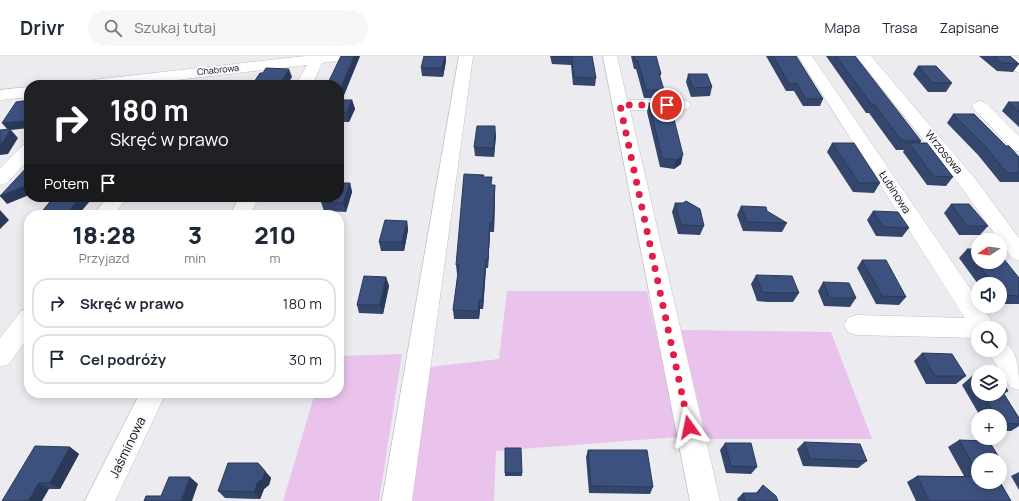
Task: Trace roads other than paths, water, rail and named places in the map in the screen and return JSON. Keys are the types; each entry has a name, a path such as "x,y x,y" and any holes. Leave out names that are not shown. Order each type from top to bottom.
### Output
{"street":[{"name":"Chabrowa","path":"135,80 344,56"},
{"path":"397,501 466,56"},
{"path":"610,56 705,501"},
{"name":"Łubinowa","path":"805,56 979,321"},
{"name":"Wrzosowa","path":"863,56 966,180 1019,253"},
{"path":"1005,56 1019,68"},
{"path":"306,80 317,59"},
{"path":"0,95 24,93"},
{"path":"620,105 683,105"},
{"path":"980,106 1019,146"},
{"path":"0,179 24,154"},
{"path":"0,357 24,325"},
{"path":"856,325 971,328"},
{"path":"1004,357 1019,379"},
{"name":"Jaśminowa","path":"100,501 151,398"}]}
